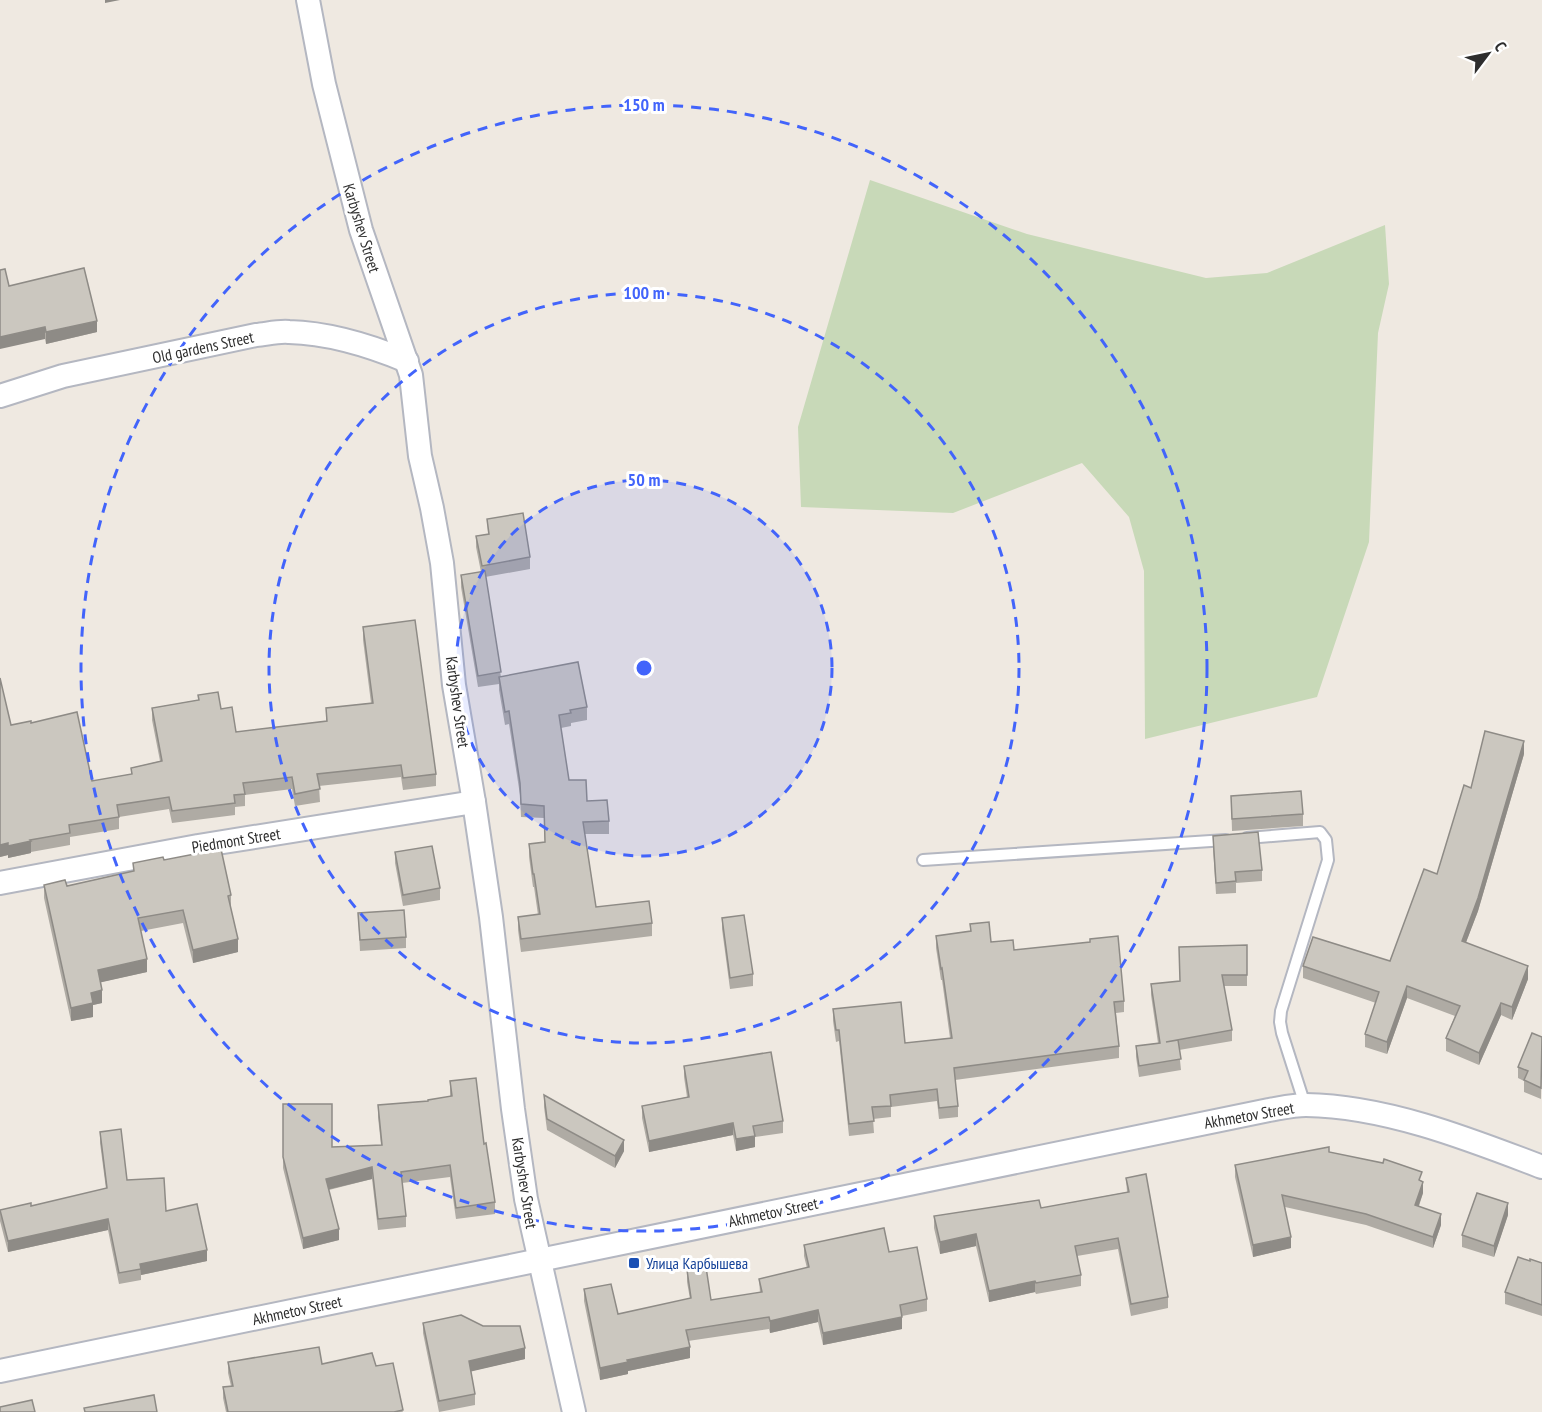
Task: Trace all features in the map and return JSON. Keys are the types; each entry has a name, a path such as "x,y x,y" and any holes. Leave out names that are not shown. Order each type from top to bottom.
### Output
{"street":[{"name":"Karbyshev Street","path":"308,0 324,84 361,230 407,361 414,390 420,456 442,563 454,685 474,802 526,1199 574,1412"},
{"name":"Old gardens Street","path":"0,396 63,376 256,336 286,332 337,339 407,361"},
{"name":"Piedmont Street","path":"0,883 198,846 474,802"},
{"name":"Akhmetov Street","path":"0,1371 1269,1110 1305,1105 1371,1112 1404,1120 1495,1149 1542,1167"}],"lane":[{"path":"923,860 1320,832 1326,840 1328,860 1281,1011 1280,1022 1305,1105"}],"green space":[{"path":"870,180 1027,234 1206,278 1267,273 1385,225 1389,284 1378,333 1369,542 1317,697 1145,739 1144,571 1129,517 1082,463 953,513 801,507 798,427"}],"building":[{"path":"84,268 97,321 46,332 45,327 0,337 0,270 5,269 9,286"},
{"path":"523,513 530,557 482,566 476,536 489,534 487,519"},
{"path":"485,571 501,672 478,676 461,575"},
{"path":"415,620 436,774 403,778 401,765 317,774 320,789 295,794 292,777 243,783 245,794 234,795 235,803 172,811 169,797 117,805 119,817 69,825 70,833 8,846 8,843 0,845 0,678 11,725 31,721 31,723 77,712 92,781 132,774 131,768 162,761 152,708 199,700 198,695 218,692 221,709 232,707 236,732 327,721 326,708 373,703 363,627"},
{"path":"578,662 587,707 559,715 569,780 586,780 587,801 607,800 609,821 583,822 596,907 649,901 652,923 521,939 518,917 540,914 529,844 545,842 544,806 521,804 509,711 505,712 499,677"},
{"path":"1485,731 1524,741 1478,898 1462,941 1528,966 1512,1007 1501,1003 1479,1053 1446,1038 1460,1006 1407,986 1387,1042 1365,1034 1379,992 1303,966 1313,937 1390,961 1424,869 1437,874 1464,785 1471,788"},
{"path":"1301,791 1303,814 1232,819 1231,796"},
{"path":"1258,832 1262,870 1235,872 1236,881 1216,883 1213,836"},
{"path":"432,846 440,888 403,895 395,852"},
{"path":"221,849 231,895 228,896 238,939 193,950 183,910 138,918 147,959 98,970 102,990 91,993 93,1003 71,1008 44,885 65,880 67,886 134,871 133,863 163,857 164,860"},
{"path":"404,910 406,937 360,940 358,913"},
{"path":"744,915 753,974 730,978 722,918"},
{"path":"989,922 991,942 1013,940 1014,950 1090,942 1090,939 1118,936 1124,1001 1114,1002 1119,1046 954,1068 958,1106 939,1108 937,1089 890,1095 891,1106 872,1107 874,1121 849,1124 839,1030 836,1030 833,1009 901,1002 905,1043 952,1038 936,936 971,931 970,924"},
{"path":"1247,945 1247,975 1222,975 1232,1030 1166,1042 1178,1040 1181,1059 1139,1066 1136,1046 1160,1043 1151,984 1180,981 1179,947"},
{"path":"1532,1033 1542,1037 1541,1088 1524,1080 1528,1071 1518,1067"},
{"path":"771,1052 783,1121 753,1126 755,1136 736,1139 733,1123 649,1141 642,1106 689,1097 684,1066"},
{"path":"476,1078 484,1144 486,1143 495,1202 456,1208 450,1165 401,1172 406,1216 378,1219 372,1167 326,1179 339,1229 303,1238 283,1157 283,1104 332,1104 332,1147 382,1145 378,1105 428,1101 452,1096 450,1081"},
{"path":"544,1095 624,1140 615,1156 547,1119"},
{"path":"121,1129 127,1180 164,1178 166,1211 197,1204 207,1250 140,1264 141,1269 119,1273 108,1219 8,1241 0,1210 31,1203 31,1206 107,1188 100,1132"},
{"path":"1329,1147 1329,1152 1383,1163 1384,1159 1422,1172 1419,1180 1423,1182 1415,1205 1441,1214 1433,1237 1366,1214 1282,1195 1291,1237 1253,1245 1235,1165"},
{"path":"1146,1174 1168,1297 1131,1304 1118,1238 1075,1246 1081,1275 1036,1283 1035,1281 989,1291 976,1234 940,1242 934,1216 1039,1200 1041,1208 1129,1192 1126,1178"},
{"path":"1477,1193 1508,1203 1494,1246 1462,1235"},
{"path":"884,1228 889,1252 917,1247 927,1299 900,1305 902,1317 823,1333 818,1310 770,1321 769,1317 686,1330 690,1347 600,1368 584,1289 611,1284 618,1314 691,1298 687,1270 706,1267 711,1300 762,1292 759,1279 809,1267 804,1245"},
{"path":"1518,1257 1542,1263 1542,1305 1505,1292"},
{"path":"461,1315 483,1326 520,1326 525,1348 469,1361 475,1394 439,1401 423,1323"},
{"path":"319,1347 322,1364 372,1353 376,1366 393,1363 403,1410 394,1412 228,1412 223,1387 233,1386 228,1362"},
{"path":"154,1395 157,1412 85,1412 84,1408"},
{"path":"32,1400 35,1412 0,1412 0,1407"}],"place":[{"name":"Улица Карбышева","path":"634,1263"}]}
